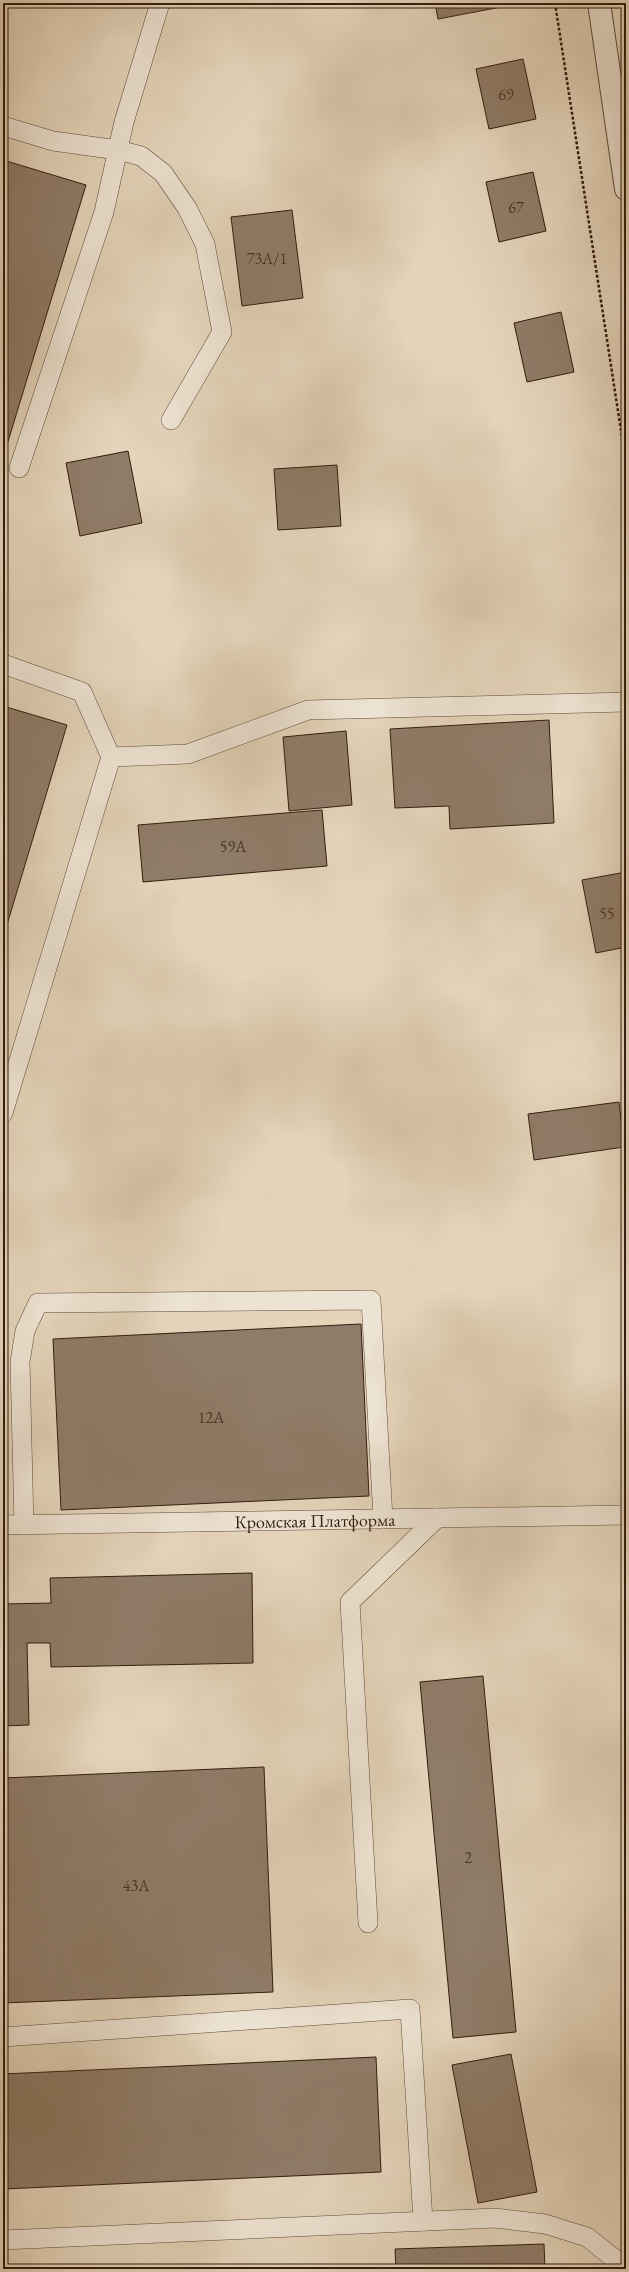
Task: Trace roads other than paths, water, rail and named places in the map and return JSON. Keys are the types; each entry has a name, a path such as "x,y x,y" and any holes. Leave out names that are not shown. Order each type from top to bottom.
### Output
{"street":[{"path":"599,3 623,148 626,189"}],"lane":[{"path":"19,468 104,212 124,122 160,3"},
{"path":"3,126 53,141 118,150 141,156 163,173 187,208 205,244 222,332 171,420"},
{"path":"3,664 82,692 111,757 3,1113"},
{"path":"111,757 188,754 308,710 626,702"},
{"path":"24,1525 20,1362 25,1332 38,1303 371,1300 383,1519"},
{"name":"Кромская Платформа","path":"3,1525 626,1514"},
{"path":"368,1923 350,1602 437,1518"},
{"path":"3,2037 410,2009 423,2221"},
{"path":"3,2240 495,2218 545,2224 587,2238 626,2268"}]}
